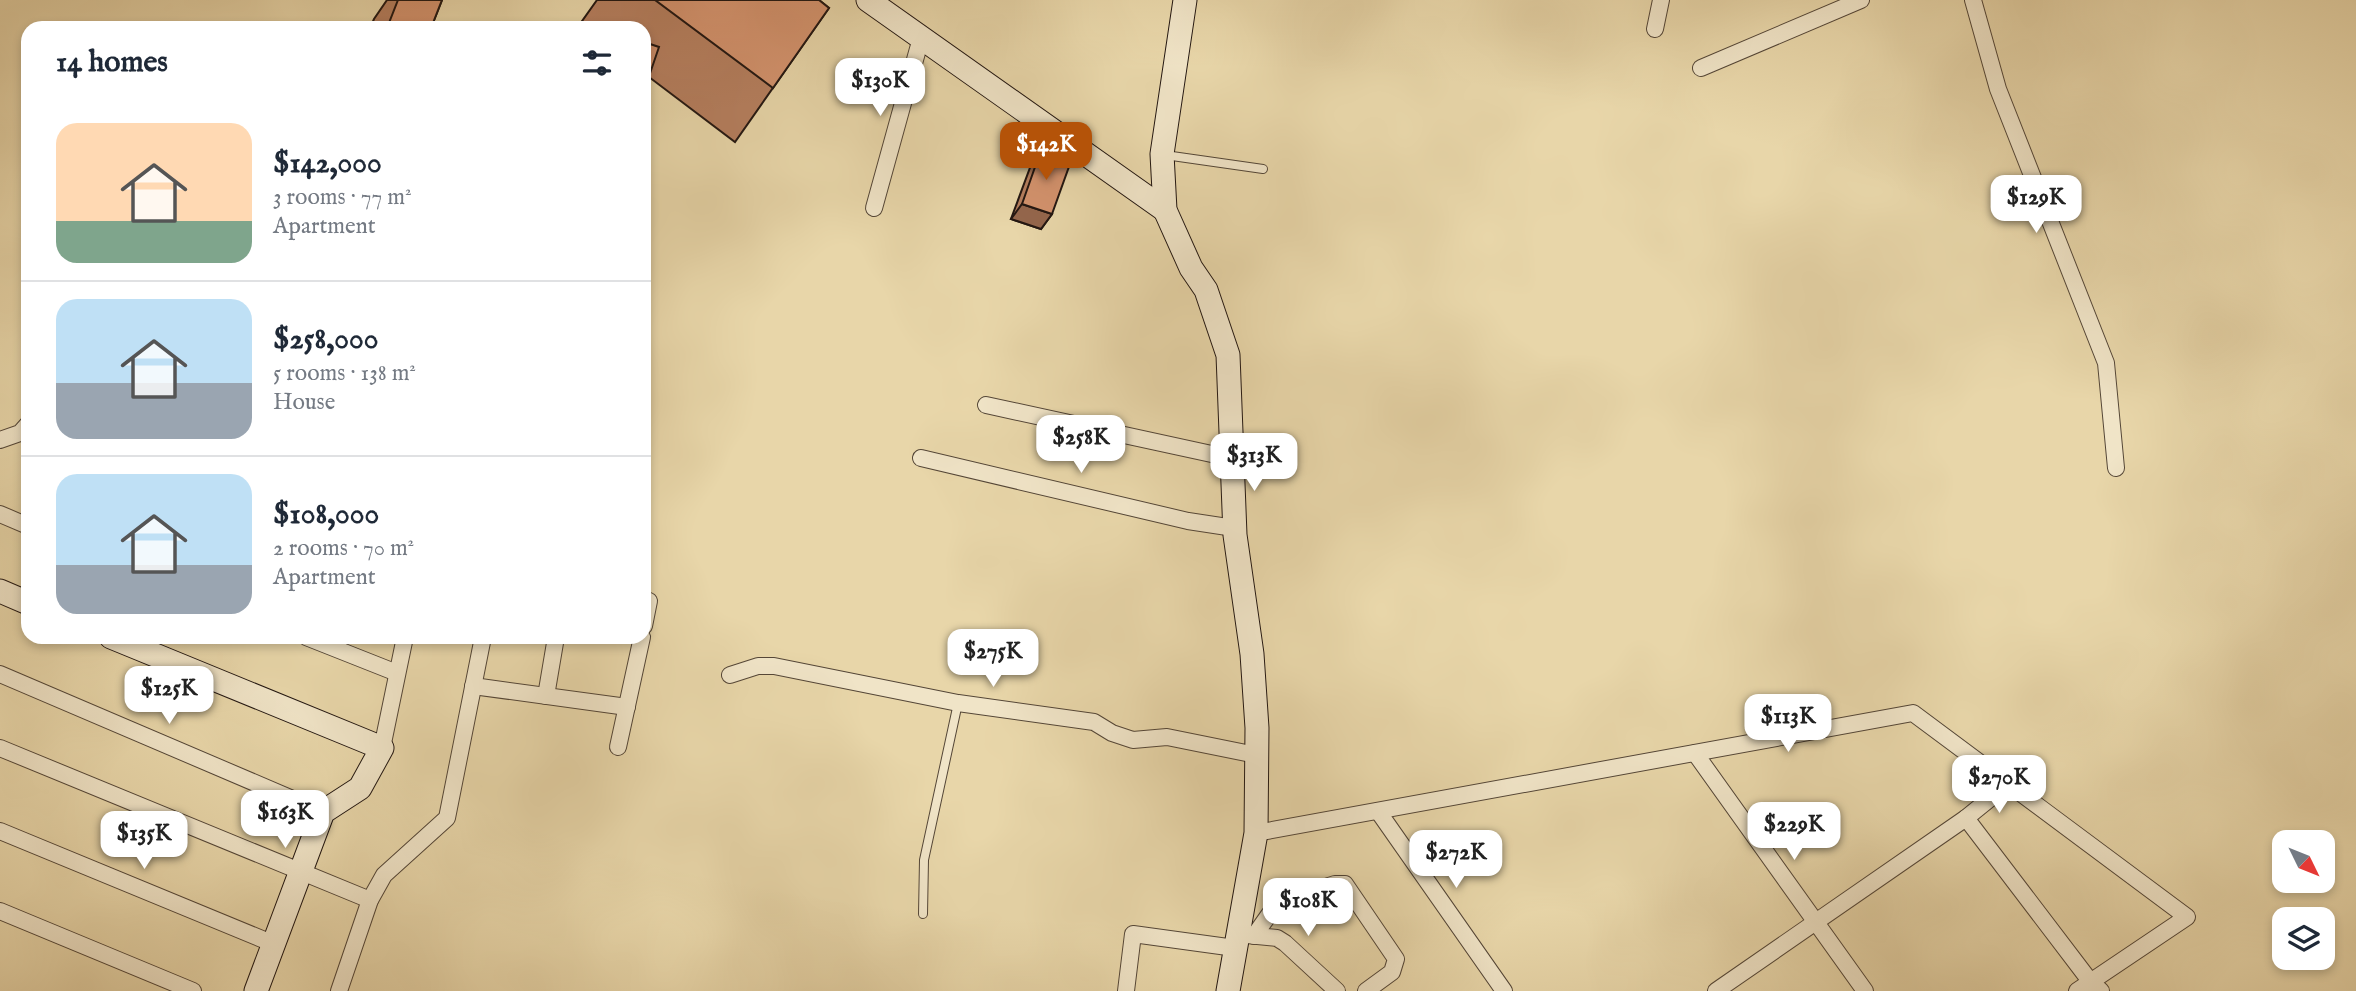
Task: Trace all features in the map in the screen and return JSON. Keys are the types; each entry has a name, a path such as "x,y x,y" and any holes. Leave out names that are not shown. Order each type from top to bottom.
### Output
{"street":[{"path":"868,0 1165,210"},
{"path":"1185,0 1162,154 1165,210 1191,268 1206,290 1228,355 1234,528 1252,654 1256,833 1242,939 1228,991"},
{"path":"1655,29 1661,0"},
{"path":"1701,68 1861,0"},
{"path":"1973,0 1998,89 2106,363 2116,468"},
{"path":"874,208 921,38"},
{"path":"986,405 1230,457"},
{"path":"0,440 21,433"},
{"path":"920,458 1188,521 1234,528"},
{"path":"0,514 21,523"},
{"path":"0,591 21,600"},
{"path":"128,644 382,748"},
{"path":"324,644 397,673"},
{"path":"257,991 323,812 360,788 382,748 403,644"},
{"path":"340,991 370,900 384,875 447,818 482,644"},
{"path":"546,696 555,644"},
{"path":"618,747 640,644"},
{"path":"730,675 758,666 774,666 958,703 1094,722 1112,733 1133,740 1167,737 1256,755"},
{"path":"0,674 323,812"},
{"path":"473,686 627,707"},
{"path":"1256,833 1913,713 2186,917 2089,988 1966,818"},
{"path":"0,748 370,900"},
{"path":"1695,753 1865,991"},
{"path":"1716,991 1966,818 2008,784"},
{"path":"1378,811 1504,991"},
{"path":"0,831 274,944"},
{"path":"1242,939 1278,902 1335,884 1346,884 1396,959 1392,972 1366,991"},
{"path":"0,911 192,991"},
{"path":"1126,991 1133,934 1277,938 1337,991"}],"lane":[{"path":"1162,154 1181,160 1263,169"},
{"path":"923,914 924,860 958,703"}],"building":[{"path":"398,0 442,0 434,21 390,21"},
{"path":"655,0 819,0 829,8 773,88"},
{"path":"651,44 659,47 651,70"},
{"path":"1041,150 1071,161 1052,214 1022,204"}]}
